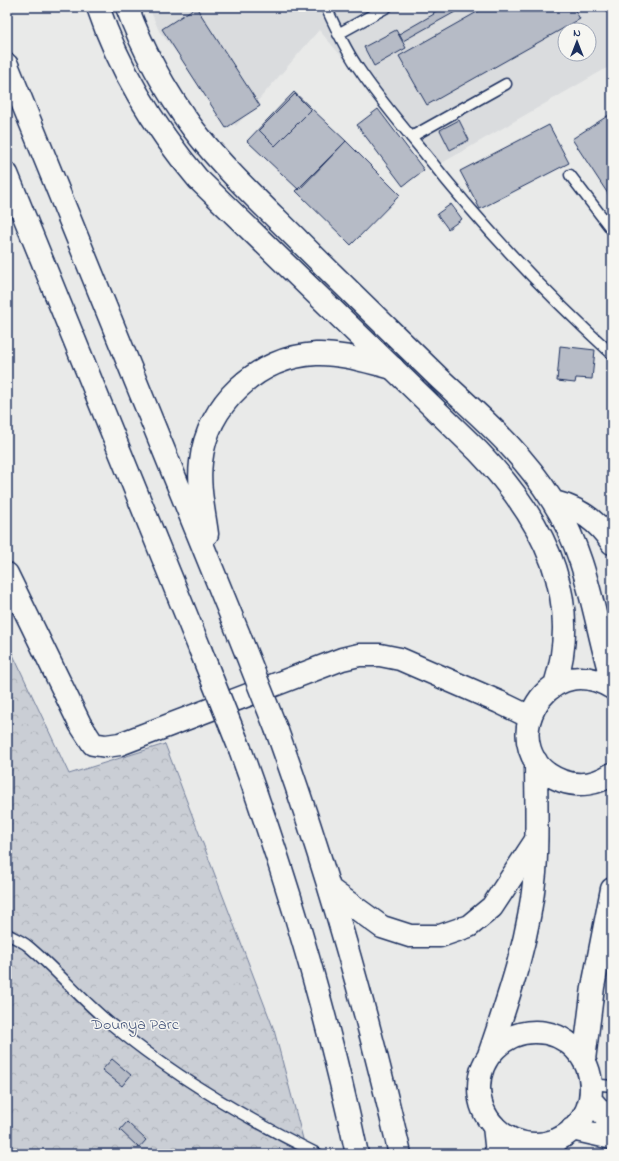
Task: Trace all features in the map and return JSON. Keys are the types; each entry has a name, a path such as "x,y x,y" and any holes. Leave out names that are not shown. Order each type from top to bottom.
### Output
{"main road":[{"path":"98,7 116,55 148,114 198,179 394,368 496,469 526,509 539,531 549,554 560,588 564,612 564,652 555,685"},
{"path":"127,7 147,54 161,81 195,131 215,155 338,280 511,445 527,464 554,502 576,544 583,563 612,681"},
{"path":"7,65 211,565 277,731 299,792 331,890 350,956 400,1154"},
{"path":"7,174 240,749 293,902 318,988 340,1076 357,1154"},
{"path":"211,565 202,495 201,461 210,428 217,413 235,391 252,376 266,367 299,356 332,354 394,368"},
{"path":"554,502 568,506 584,514 596,523 612,543"},
{"path":"7,574 80,724 93,744 106,746 120,744 342,659 359,655 380,655 400,659 530,717"},
{"path":"612,688 592,679 579,678 567,680 555,685 545,692 537,701 530,717 528,736 536,761 555,778 567,783 580,784 592,783 612,774"},
{"path":"536,761 535,874 523,942 505,1010 489,1056 483,1067 479,1092 481,1104 494,1126 514,1140 554,1148 580,1120 590,1092"},
{"path":"331,890 382,927 410,936 440,936 469,926 492,907 536,840"},
{"path":"612,890 593,987 584,1060 590,1092 612,1124"},
{"path":"489,1056 497,1047 507,1040 531,1032 556,1036 567,1042 584,1060"},
{"path":"494,1126 497,1154"},
{"path":"572,1129 612,1138"}],"lane":[{"path":"326,7 338,34 358,68 411,137 488,230 612,354"},
{"path":"338,34 387,7"},
{"path":"411,137 506,84"},
{"path":"570,175 612,230"},
{"path":"7,934 27,945 112,1025 183,1078 256,1123 318,1154"},
{"path":"590,1092 612,1086"}],"shaded area":[{"path":"149,7 612,7 612,65 442,163 405,130 319,30 236,126 159,31"}],"green space":[{"name":"Dounya Parc","path":"7,642 69,774 165,744 274,1030 307,1154 7,1154"}],"building":[{"path":"196,7 260,106 226,128 162,29"},
{"path":"444,7 464,7 403,41 399,34"},
{"path":"486,7 573,7 580,19 575,22 557,22 557,32 427,105 399,56"},
{"path":"396,30 406,48 374,66 364,47"},
{"path":"294,92 346,141 299,190 247,141"},
{"path":"295,94 311,110 275,146 259,130"},
{"path":"378,109 424,170 403,186 357,125"},
{"path":"612,113 612,200 572,139"},
{"path":"459,120 469,140 450,150 440,130"},
{"path":"549,125 569,163 480,209 460,171"},
{"path":"346,141 400,195 351,245 296,191"},
{"path":"451,204 462,219 448,229 437,214"},
{"path":"560,346 595,350 592,379 576,378 575,383 557,381"},
{"path":"112,1059 131,1075 122,1086 102,1070"},
{"path":"127,1122 146,1140 139,1148 120,1130"}]}
